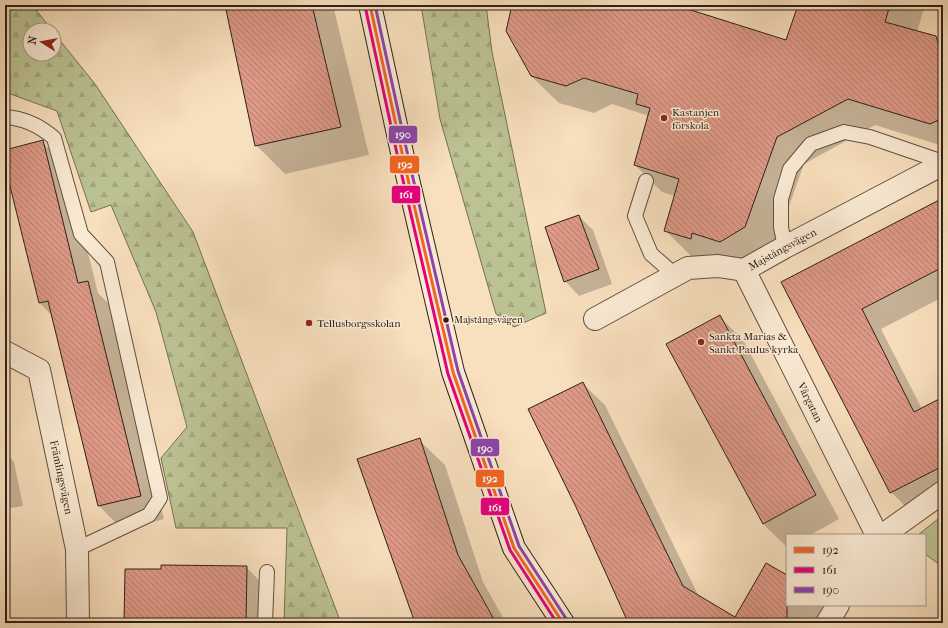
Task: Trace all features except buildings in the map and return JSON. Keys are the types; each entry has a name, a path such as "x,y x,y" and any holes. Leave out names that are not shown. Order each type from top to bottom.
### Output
{"street":[{"path":"370,5 404,162 453,372 514,548 563,623"},
{"name":"Majstångsvägen","path":"595,319 688,268 718,266 744,270 785,246 943,163"},
{"name":"Vårgatan","path":"744,270 876,534"},
{"name":"Främlingsvägen","path":"5,352 39,370 77,549 78,623"},
{"path":"884,534 943,492"},
{"path":"827,623 837,606"}],"lane":[{"path":"5,117 26,121 43,129 54,138 81,234 107,262 160,498 148,515 77,549"},
{"path":"785,246 781,227 781,199 790,169 811,144 844,132 870,137 943,163"},
{"path":"646,181 635,216 651,254 675,275"},
{"path":"265,623 267,572"}],"green space":[{"path":"5,5 32,5 46,22 22,22 22,62 62,62 62,43 95,84 193,232 341,623 284,623 287,528 176,528 161,458 187,427 156,312 111,205 91,212 57,111 5,92"},
{"path":"421,5 486,5 492,52 546,313 514,327 496,314 440,119"},
{"path":"943,515 943,567 926,555 926,534 919,534"}],"transit line":[{"name":"192","path":"370,5 404,162 453,372 514,548 563,623"},
{"name":"190","path":"375,5 409,161 458,371 519,546 567,620"},
{"name":"161","path":"365,6 399,163 448,374 510,550 557,623"}],"place":[{"name":"Kastanjen förskola","path":"664,118"},
{"name":"Majstångsvägen","path":"446,320"},
{"name":"Tellusborgsskolan","path":"309,323"},
{"name":"Sankta Marias & Sankt Paulus kyrka","path":"701,342"}]}
